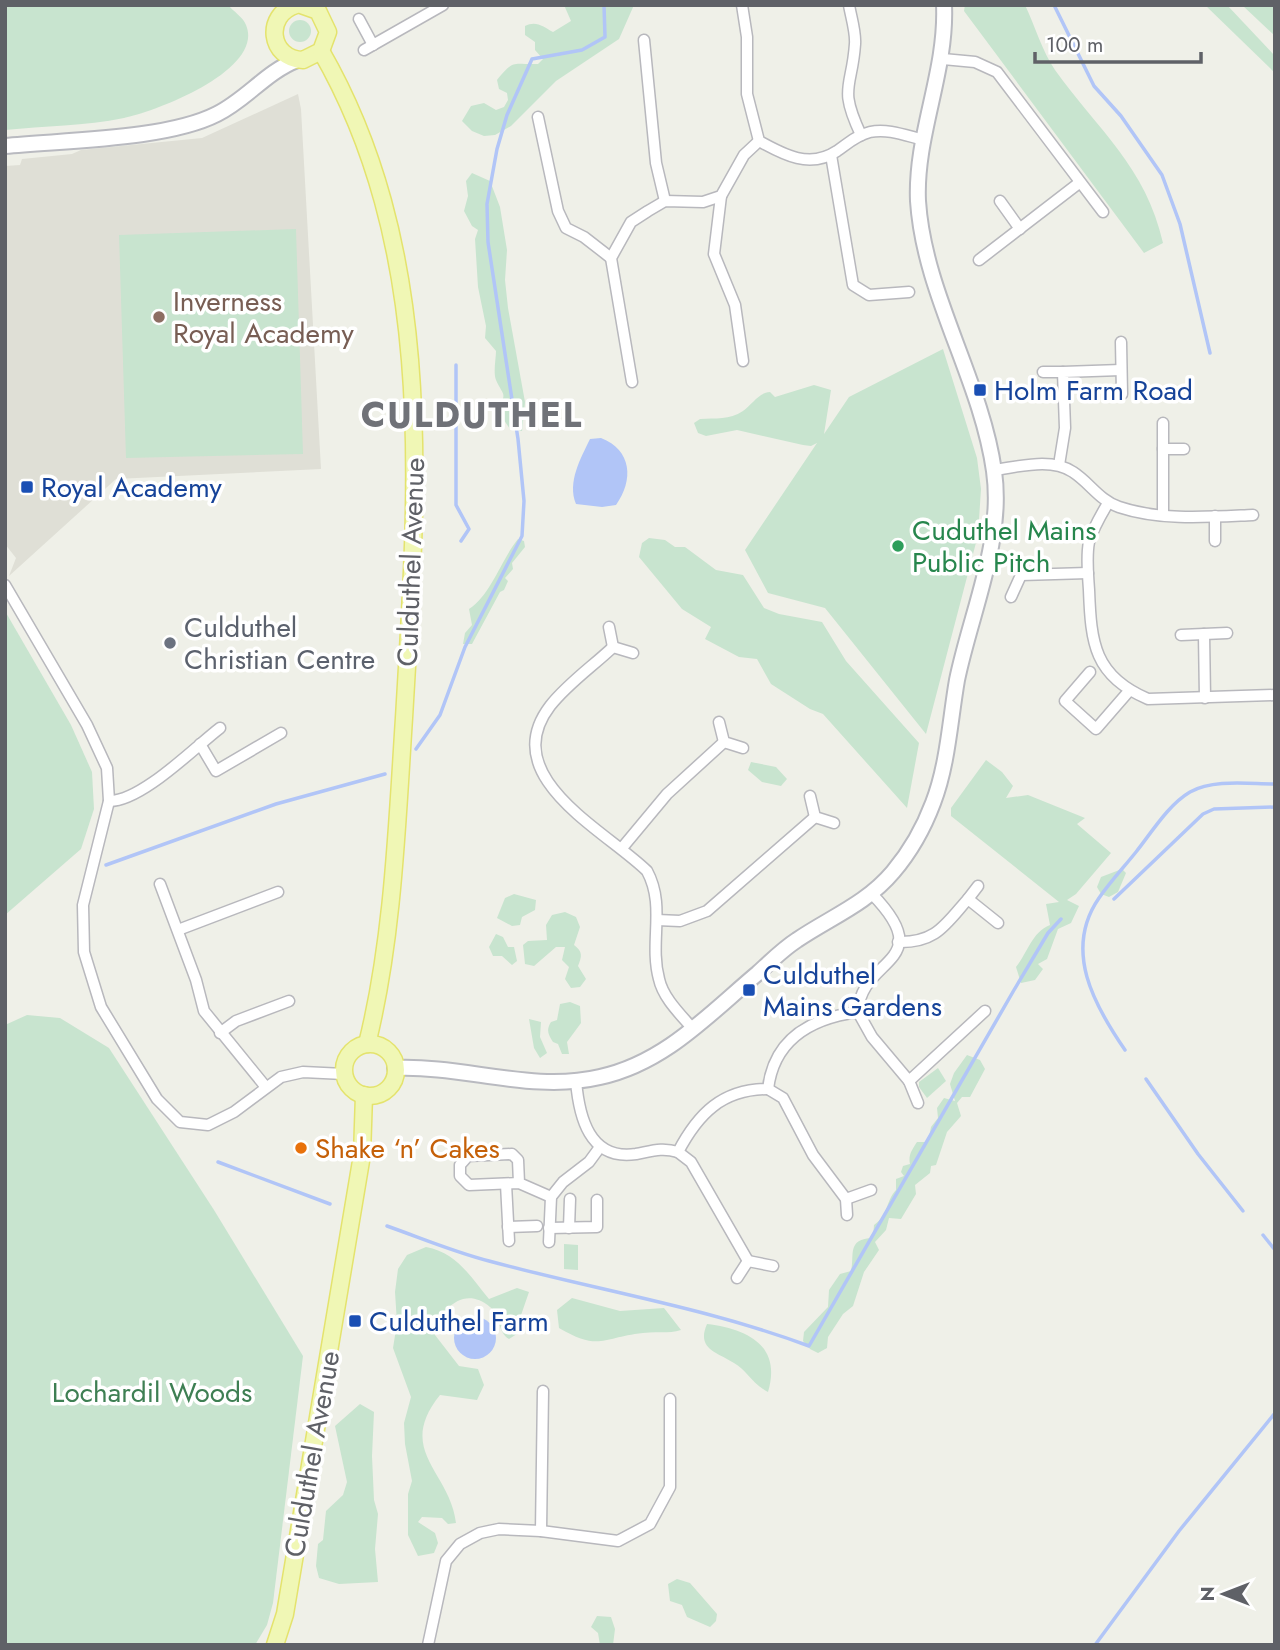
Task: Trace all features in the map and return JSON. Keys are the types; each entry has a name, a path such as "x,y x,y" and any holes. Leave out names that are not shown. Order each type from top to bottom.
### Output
{"main road":[{"path":"298,5 322,8 328,32 321,51 310,58 297,60 286,55 276,44 273,13 298,5"},
{"name":"Culduthel Avenue","path":"321,51 348,99 385,214 407,316 415,401 413,562 402,749 382,985 367,1044 359,1046 347,1057 344,1074"},
{"path":"344,1074 351,1087 364,1095 380,1094 386,1090 395,1076 389,1053 383,1048 367,1044"},
{"name":"Culduthel Avenue","path":"275,1645 285,1615 362,1155 364,1095"}],"street":[{"path":"359,19 369,47 443,5"},
{"path":"742,5 747,37 747,94 759,141 790,158 811,160 831,155 861,135 885,131 924,140"},
{"path":"849,5 855,42 846,87 847,101 861,135"},
{"path":"395,1068 522,1081 576,1081 627,1069 659,1055 795,941 872,894 895,871 924,825 941,777 958,678 993,533 994,470 973,392 923,236 918,203 918,172 943,59 944,5"},
{"path":"644,40 656,163 665,201"},
{"path":"274,71 276,44"},
{"path":"943,59 975,62 997,72 1103,212"},
{"path":"5,146 187,126 231,106 274,71 297,60"},
{"path":"538,117 558,211 566,228 584,237 611,258"},
{"path":"743,361 735,305 714,254 721,196 744,155 759,141"},
{"path":"831,155 853,285 869,295 909,292"},
{"path":"979,260 1079,183"},
{"path":"632,382 611,258 631,222 665,201 703,202 721,196"},
{"path":"1000,201 1020,229"},
{"path":"1121,342 1122,394"},
{"path":"1043,372 1121,370"},
{"path":"1059,466 1065,428 1063,372"},
{"path":"1163,423 1163,515"},
{"path":"1163,449 1184,449"},
{"path":"994,470 1059,466 1073,472 1108,503 1136,512 1163,515 1253,515"},
{"path":"1108,503 1090,541 1088,573 1090,621 1095,651 1103,666 1129,691 1148,699 1275,695"},
{"path":"1214,516 1215,541"},
{"path":"1012,559 1021,575"},
{"path":"1021,575 1088,573"},
{"path":"1011,597 1021,575"},
{"path":"5,585 98,746 107,768 109,801 83,905 82,936 93,988 120,1041 157,1099 180,1122 196,1126 219,1121 265,1087 294,1073 344,1074"},
{"path":"609,626 613,647"},
{"path":"1181,635 1227,633"},
{"path":"1204,634 1205,698"},
{"path":"613,647 551,705 541,723 536,752 539,767 554,792 647,871 655,885 655,956 659,981 670,1001 693,1029"},
{"path":"613,647 633,653"},
{"path":"1090,672 1065,701 1096,729 1129,691"},
{"path":"719,722 724,742"},
{"path":"109,801 123,800 139,792 220,727"},
{"path":"200,744 216,771 281,733"},
{"path":"622,848 667,794 724,742"},
{"path":"724,742 743,748"},
{"path":"810,796 815,817"},
{"path":"657,920 680,920 707,911 815,817"},
{"path":"815,817 834,823"},
{"path":"160,884 204,1011 265,1087"},
{"path":"898,942 917,942 930,938 978,886"},
{"path":"178,930 278,892"},
{"path":"872,894 888,911 897,928 898,942 895,956 886,968 864,986 858,1012 872,1037 909,1081 918,1102"},
{"path":"968,899 998,923"},
{"path":"220,1033 236,1021 289,1001"},
{"path":"909,1081 985,1011"},
{"path":"768,1089 775,1061 810,1023 833,1015 858,1012"},
{"path":"576,1081 579,1116 588,1134 600,1147 621,1154 665,1148 678,1152 691,1162 748,1261 774,1266"},
{"path":"678,1152 692,1124 703,1112 750,1089 768,1089 783,1098 813,1155 846,1199 847,1216"},
{"path":"549,1241 551,1197 563,1182 589,1163 600,1147"},
{"path":"519,1183 518,1160 512,1154 468,1156 460,1165 460,1176 469,1185 519,1183 551,1197"},
{"path":"506,1184 509,1241"},
{"path":"846,1199 871,1190"},
{"path":"569,1228 570,1199"},
{"path":"549,1228 597,1227 597,1200"},
{"path":"508,1227 537,1226"},
{"path":"737,1278 748,1261"},
{"path":"541,1531 544,1391"},
{"path":"428,1645 446,1561 460,1544 480,1533 499,1529 541,1531 618,1541 650,1524 670,1487 670,1399"}],"shaded area":[{"name":"Inverness Royal Academy","path":"298,94 321,469 116,479 9,576 16,558 5,544 5,166 20,165 22,159 72,154 81,150 202,138"}],"green space":[{"path":"5,5 228,5 245,22 247,42 239,58 224,73 204,86 159,107 109,121 5,130"},
{"path":"564,5 634,5 619,39 556,81 511,126 495,135 484,136 472,131 462,121 471,106 484,103 496,110 504,107 508,100 507,93 499,89 497,80 507,68 515,64 538,64 543,59 535,50 535,42 525,35 525,26 536,24 553,32 571,21"},
{"path":"965,5 1025,5 1050,63 1133,171 1155,216 1163,243 1144,253 964,11"},
{"path":"1205,5 1227,5 1275,56 1275,73"},
{"path":"1242,5 1275,5 1275,36"},
{"path":"300,20 308,23 311,31 308,39 300,42 292,39 289,31 292,23"},
{"path":"472,173 490,181 500,207 507,250 505,280 508,308 525,402 522,431 510,429 497,410 503,394 495,377 496,351 485,338 486,326 478,287 475,239 478,230 472,226 464,211 468,196 466,181"},
{"path":"296,229 303,454 126,458 119,235"},
{"path":"943,349 977,458 981,489 978,535 926,734 825,608 768,593 745,550 817,443 811,446 803,445 737,430 706,436 698,433 694,423 700,419 738,414 766,393 770,392 775,397 814,385 831,390 824,434 849,397"},
{"path":"649,538 665,540 675,547 685,547 716,570 743,575 764,608 779,614 822,622 846,661 919,743 907,808 823,714 810,709 771,684 757,659 739,657 705,639 711,627 682,609 639,557 642,543"},
{"path":"518,539 524,541 525,547 512,563 513,569 505,578 508,581 504,590 500,592 472,644 463,644 465,633 472,625 469,609 484,595"},
{"path":"5,611 71,725 92,772 94,809 81,849 5,915"},
{"path":"986,760 1002,772 1013,786 1006,798 1028,795 1085,818 1077,824 1111,853 1076,894 1067,900 1079,906 1071,923 1058,929 1047,959 1038,964 1043,969 1035,980 1021,983 1016,967 1034,937 1050,925 1046,904 1059,902 951,816 951,808"},
{"path":"751,762 776,767 787,779 781,786 762,782 748,770"},
{"path":"1122,869 1126,873 1118,892 1109,897 1101,894 1097,887 1101,877"},
{"path":"514,894 536,900 535,910 522,917 520,925 512,926 497,918 505,898"},
{"path":"565,912 576,917 580,927 574,945 580,952 578,966 586,979 580,987 571,988 565,979 569,967 562,960 565,947 556,947 534,966 525,964 523,945 528,941 547,940 546,925 552,915"},
{"path":"496,934 503,937 508,947 514,947 517,961 512,965 502,956 493,956 489,947"},
{"path":"570,1002 580,1006 581,1023 567,1042 569,1054 562,1054 548,1030 551,1022 557,1020 560,1004"},
{"name":"Lochardil Woods","path":"27,1015 60,1018 109,1048 214,1210 303,1356 273,1603 267,1625 255,1645 5,1645 5,1025"},
{"path":"529,1019 541,1022 540,1037 547,1053 540,1058 534,1048"},
{"path":"967,1055 980,1060 985,1069 970,1097 962,1097 957,1103 961,1116 947,1132 936,1165 931,1166 930,1173 915,1185 916,1194 901,1219 889,1218 886,1230 875,1242 879,1250 864,1272 853,1306 843,1314 828,1337 827,1348 818,1353 810,1349 803,1341 804,1332 828,1307 829,1290 840,1274 851,1271 855,1245 864,1239 873,1238 874,1225 882,1217 896,1190 896,1179 904,1176 901,1172 903,1166 910,1164 910,1155 917,1142 928,1142 931,1127 938,1118 937,1108 944,1098 955,1101 950,1084 954,1073"},
{"path":"938,1068 946,1081 927,1098 919,1087 919,1082"},
{"path":"564,1244 578,1245 578,1270 564,1269"},
{"path":"426,1247 455,1260 489,1299 517,1288 529,1292 519,1321 520,1332 509,1339 503,1333 493,1310 471,1298 455,1303 438,1325 435,1335 459,1366 478,1369 484,1385 477,1400 440,1395 428,1414 423,1431 424,1446 452,1505 456,1523 448,1524 442,1518 422,1517 418,1522 435,1533 438,1543 434,1553 418,1556 408,1535 408,1494 412,1481 404,1423 411,1397 393,1348 397,1323 395,1292 398,1269 407,1255"},
{"path":"572,1298 620,1311 664,1308 681,1330 643,1333 601,1341 584,1339 559,1328 557,1310"},
{"path":"707,1324 735,1330 758,1342 770,1362 768,1392 738,1366 710,1349 704,1339"},
{"path":"360,1404 374,1412 372,1456 374,1500 378,1514 375,1549 378,1582 339,1584 319,1578 316,1566 318,1544 323,1540 326,1511 343,1495 347,1482 335,1426"},
{"path":"677,1579 690,1583 717,1614 716,1621 710,1627 687,1617 682,1605 670,1601 668,1584"},
{"path":"597,1616 611,1617 615,1629 613,1645 600,1645 598,1633 591,1627"}],"water":[{"path":"601,438 611,443 624,458 627,467 626,486 616,505 602,507 576,504 573,487 579,462 590,439"},
{"path":"475,1317 490,1323 496,1338 490,1353 475,1359 460,1353 454,1338 460,1323"}],"waterway":[{"path":"416,749 440,715 465,647 522,536 524,501 518,439 488,242 487,204 497,149 507,115 532,59 582,50 605,37 604,5"},
{"path":"1054,5 1094,86 1121,116 1162,175 1180,224 1210,353"},
{"path":"456,365 456,505 469,529 461,541"},
{"path":"106,865 276,804 385,774"},
{"path":"1125,1050 1094,996 1083,957 1089,918 1099,898 1167,811 1182,797 1210,785 1275,784"},
{"path":"1114,899 1203,814 1214,809 1275,807"},
{"path":"387,1226 476,1257 730,1320 809,1346 1014,990 1048,933 1061,919"},
{"path":"1146,1079 1198,1154 1243,1211"},
{"path":"218,1162 330,1204"},
{"path":"1263,1235 1275,1250"},
{"path":"1095,1645 1179,1531 1275,1413"}],"place":[{"name":"Inverness Royal Academy","path":"159,317"},
{"name":"Holm Farm Road","path":"980,390"},
{"name":"Royal Academy","path":"27,487"},
{"name":"Cuduthel Mains Public Pitch","path":"898,546"},
{"name":"Culduthel Christian Centre","path":"170,643"},
{"name":"Culduthel Mains Gardens","path":"749,990"},
{"name":"Shake ‘n’ Cakes","path":"301,1148"},
{"name":"Culduthel Farm","path":"355,1321"}],"district":[{"name":"CULDUTHEL","path":"472,415"}]}
